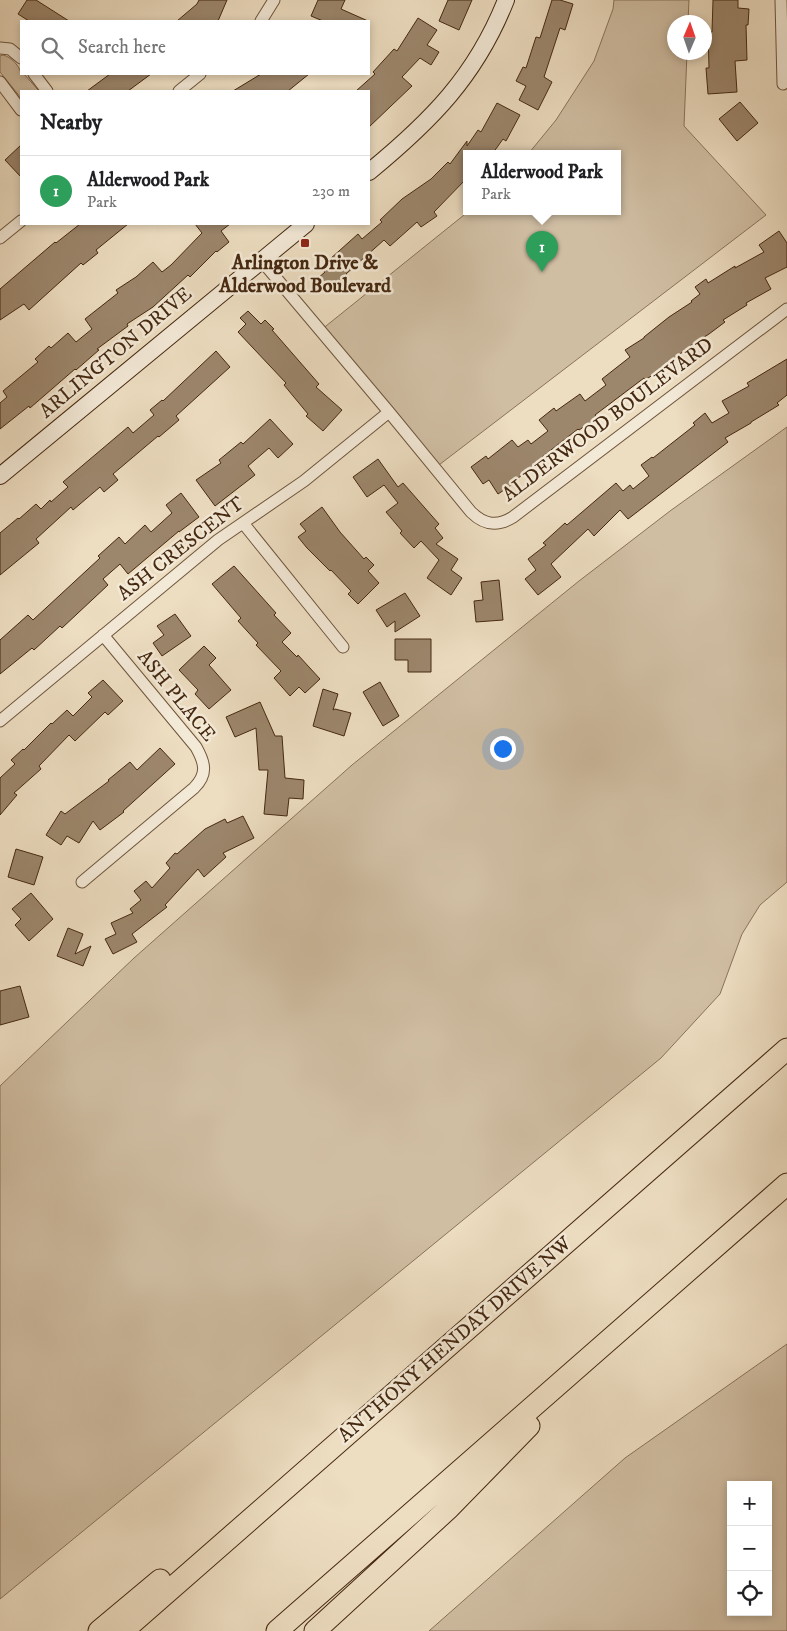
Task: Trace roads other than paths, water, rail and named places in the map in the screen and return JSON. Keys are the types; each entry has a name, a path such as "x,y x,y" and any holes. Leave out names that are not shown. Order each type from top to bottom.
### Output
{"highway":[{"name":"ANTHONY HENDAY DRIVE NW","path":"123,1631 787,1049"},
{"path":"277,1631 787,1184"},
{"path":"315,1631 449,1508 648,1304"},
{"path":"98,1631 155,1583 279,1493"}],"street":[{"path":"261,20 274,0"},
{"path":"370,171 413,134 466,76 491,34 506,0"},
{"path":"780,0 784,84"},
{"path":"0,48 10,49 20,57"},
{"path":"35,75 46,90"},
{"path":"180,90 199,75"},
{"path":"0,82 20,109"},
{"path":"0,238 20,222"},
{"name":"ARLINGTON DRIVE","path":"0,476 305,225"},
{"name":"ALDERWOOD BOULEVARD","path":"262,260 471,512 484,522 491,524 503,523 787,310"},
{"name":"ASH CRESCENT","path":"0,721 218,540 304,481 389,412"},
{"path":"243,522 343,647"},
{"name":"ASH PLACE","path":"82,882 194,788 200,782 204,770 203,760 196,747 102,635"}],"place":[{"name":"Arlington Drive & Alderwood Boulevard","path":"305,243"},
{"name":"Alderwood Park","path":"542,272"}]}
